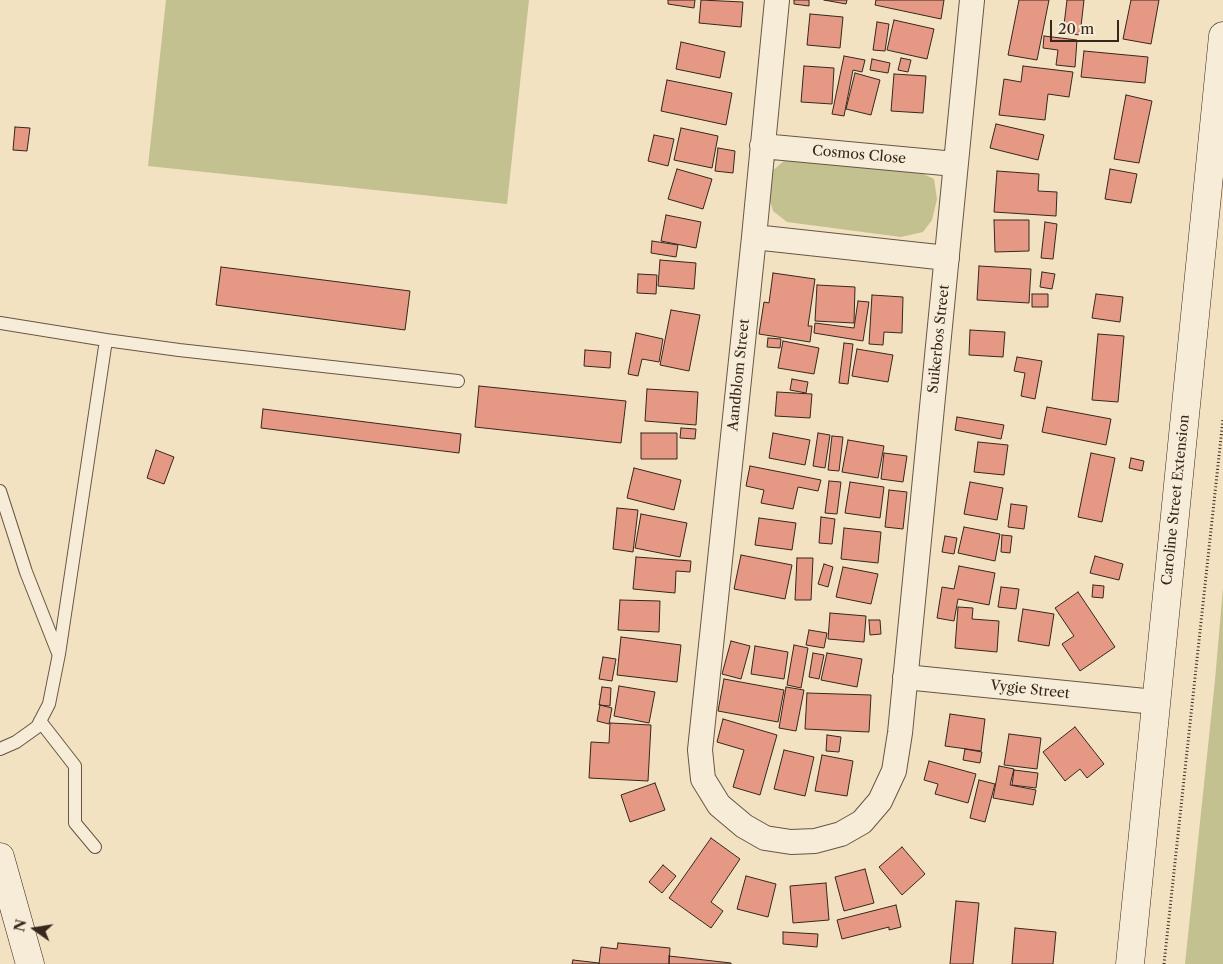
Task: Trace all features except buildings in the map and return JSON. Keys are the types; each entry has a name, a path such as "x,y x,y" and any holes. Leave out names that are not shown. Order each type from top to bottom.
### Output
{"street":[{"name":"Aandblom Street","path":"777,0 700,750 703,779 719,806 744,826 765,838 791,842 815,841 842,834 862,822 880,801 894,772 905,677"},
{"name":"Suikerbos Street","path":"905,677 972,0"},
{"name":"Caroline Street Extension","path":"1130,964 1223,36"},
{"name":"Cosmos Close","path":"762,146 955,164"},
{"path":"754,237 947,258"},
{"name":"Vygie Street","path":"905,677 1155,702"},
{"path":"0,857 30,964"}],"lane":[{"path":"0,323 179,350 458,381"},
{"path":"0,749 16,742 37,727 49,704 59,654 106,340"},
{"path":"0,491 26,572 59,654"},
{"path":"40,721 75,766 75,823 95,847"}],"path":[{"path":"1164,964 1223,419"}],"shaded area":[{"path":"166,0 529,0 507,204 148,166"},
{"path":"797,156 913,169 934,179 937,199 932,220 923,232 901,237 787,222 773,211 767,191 771,172 785,160"},
{"path":"1223,588 1223,964 1185,964 1215,680"}]}
